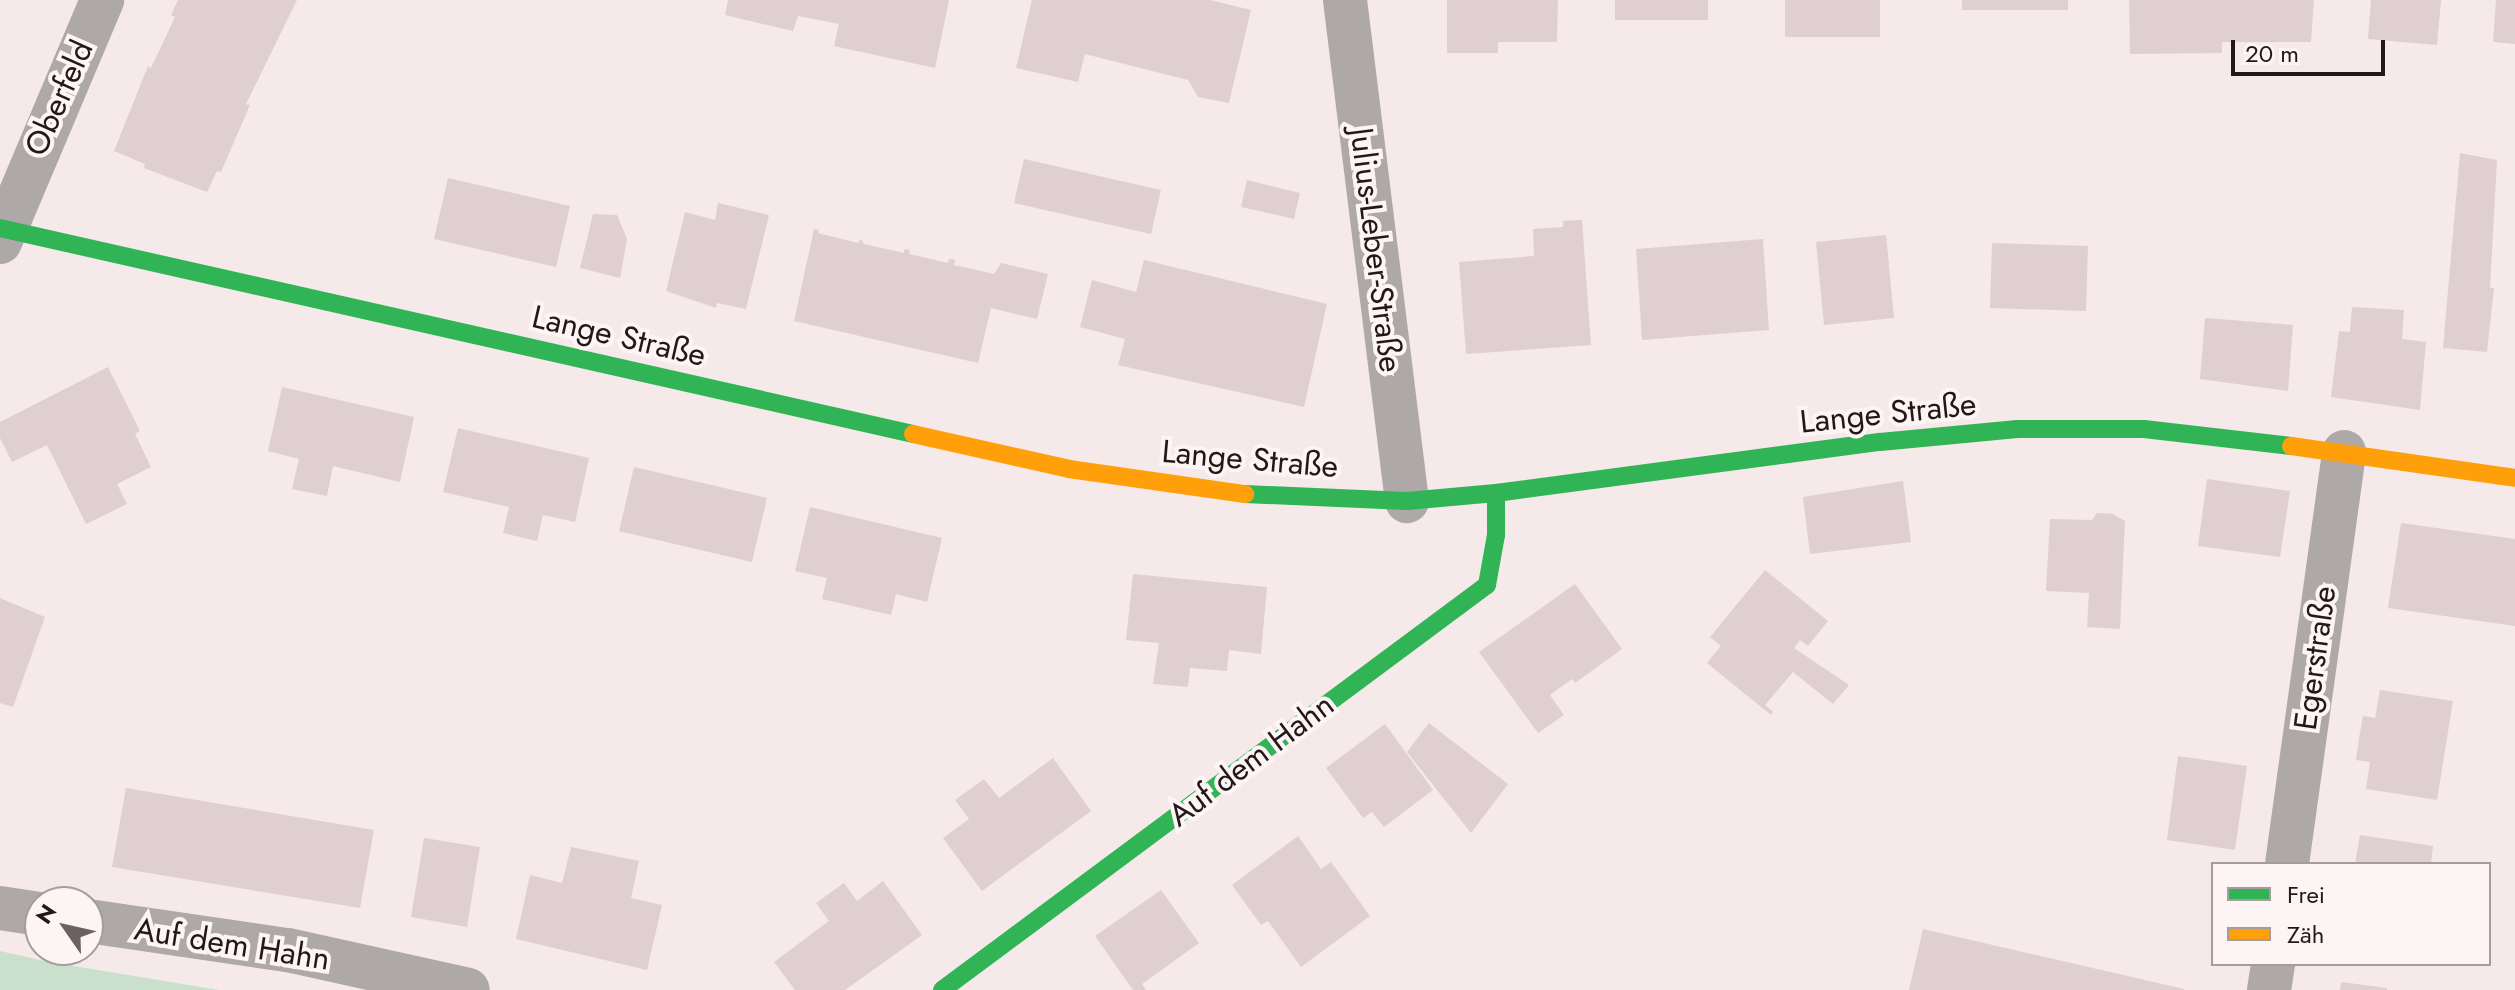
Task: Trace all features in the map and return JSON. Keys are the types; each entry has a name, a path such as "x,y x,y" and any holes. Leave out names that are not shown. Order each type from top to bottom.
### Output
{"street":[{"name":"Oberfeld","path":"2,233 102,0"},
{"name":"Julius-Leber-Straße","path":"1345,0 1407,501"},
{"name":"Lange Straße","path":"2,233 1069,469 1256,496 1407,501 1496,493 1880,442 2017,429 2144,429 2344,452 2515,478"},
{"name":"Egerstraße","path":"2287,862 2344,452"},
{"name":"Auf dem Hahn","path":"942,990 1487,585 1496,535 1496,493"},
{"path":"0,908 24,912"},
{"name":"Auf dem Hahn","path":"104,923 288,950 468,990"},
{"path":"2269,990 2273,966"}],"green space":[{"path":"0,951 24,956 24,966 73,966 219,990 0,990"}],"building":[{"path":"178,0 297,0 246,104 250,105 221,172 217,171 207,192 144,168 145,164 114,151 148,66 151,68 175,17 171,15"},
{"path":"728,0 949,0 935,68 834,46 839,24 798,16 793,31 725,15"},
{"path":"1032,0 1210,0 1251,10 1229,103 1198,97 1188,80 1085,54 1078,82 1016,68"},
{"path":"1447,0 1558,0 1557,42 1498,42 1498,53 1447,53"},
{"path":"1615,0 1708,0 1708,20 1615,20"},
{"path":"1785,0 1880,0 1880,37 1785,37"},
{"path":"1962,0 2068,0 2068,10 1962,10"},
{"path":"2129,0 2314,0 2311,42 2222,42 2222,53 2130,54"},
{"path":"2371,0 2441,0 2437,45 2368,39"},
{"path":"2496,0 2515,0 2515,44 2493,42"},
{"path":"2460,153 2497,160 2490,288 2494,288 2487,352 2443,348"},
{"path":"1024,159 1161,190 1151,234 1014,203"},
{"path":"448,178 570,206 556,267 434,239"},
{"path":"1247,180 1300,193 1294,219 1241,207"},
{"path":"718,203 769,215 746,309 717,303 716,308 666,291 685,212 715,220"},
{"path":"593,214 617,215 627,239 620,278 580,268"},
{"path":"1582,220 1591,345 1466,354 1459,262 1534,256 1533,229 1563,227 1563,221"},
{"path":"814,229 819,230 818,233 858,243 861,239 864,244 904,253 904,249 910,250 909,254 948,263 949,259 955,260 954,265 994,274 1001,263 1048,274 1037,319 991,308 978,363 794,321"},
{"path":"1886,235 1894,318 1824,325 1816,242"},
{"path":"1763,239 1769,330 1642,340 1636,249"},
{"path":"1992,243 2088,246 2086,311 1990,308"},
{"path":"1144,260 1327,304 1304,407 1118,365 1125,339 1080,327 1092,280 1136,292"},
{"path":"2352,307 2404,310 2402,339 2426,342 2420,410 2331,397 2339,331 2350,332"},
{"path":"2205,318 2293,325 2288,391 2200,379"},
{"path":"108,367 140,431 135,434 151,467 117,484 127,504 86,524 47,445 12,462 0,438 0,422"},
{"path":"282,387 414,417 400,482 333,466 327,496 292,489 299,459 268,451"},
{"path":"458,428 589,458 575,522 543,515 537,541 503,533 509,507 443,492"},
{"path":"634,467 767,498 752,562 619,531"},
{"path":"2207,479 2290,491 2280,557 2198,546"},
{"path":"1903,481 1911,542 1810,554 1803,497"},
{"path":"810,507 942,538 927,602 896,594 891,615 822,599 827,578 795,571"},
{"path":"2097,513 2113,514 2125,521 2120,629 2087,627 2089,593 2046,591 2050,519 2092,520"},
{"path":"2401,523 2515,539 2515,626 2388,608"},
{"path":"1765,570 1828,621 1808,646 1800,640 1794,648 1849,685 1833,704 1793,672 1765,705 1773,712 1771,715 1707,663 1721,646 1710,637"},
{"path":"1133,574 1267,587 1261,654 1229,650 1227,671 1190,668 1188,687 1153,684 1159,643 1126,640"},
{"path":"1575,584 1622,649 1575,683 1572,679 1550,695 1564,715 1538,733 1479,652"},
{"path":"0,598 45,617 13,707 0,703"},
{"path":"2380,690 2453,701 2437,800 2366,789 2370,762 2356,760 2359,738 2363,716 2375,718"},
{"path":"1429,723 1508,784 1471,833 1407,752"},
{"path":"1385,724 1433,790 1384,827 1372,812 1363,818 1326,768"},
{"path":"2178,756 2247,766 2235,850 2167,840"},
{"path":"1053,758 1091,811 982,891 943,838 969,819 955,800 984,779 999,798"},
{"path":"126,788 374,830 360,908 112,867"},
{"path":"2360,835 2433,846 2431,862 2355,862"},
{"path":"1298,836 1321,869 1331,862 1370,916 1301,967 1268,921 1261,925 1232,885"},
{"path":"424,838 480,847 467,927 411,917"},
{"path":"571,847 639,861 631,898 662,905 647,970 516,939 530,875 562,883"},
{"path":"883,881 922,935 845,990 795,990 774,962 829,921 816,903 844,883 857,901"},
{"path":"1161,890 1199,943 1142,984 1146,990 1133,990 1095,936"},
{"path":"1923,929 2184,989 2184,990 1909,990"},
{"path":"2341,982 2387,988 2387,990 2340,990"}],"traffic: fast":[{"path":"0,228 913,434"},
{"path":"1245,494 1407,501 1496,493 1880,442 2017,429 2144,429 2291,446"},
{"path":"942,990 1487,585 1496,535 1496,493"}],"traffic: slow":[{"path":"913,434 1069,469 1245,494"},
{"path":"2291,446 2515,478"}]}
